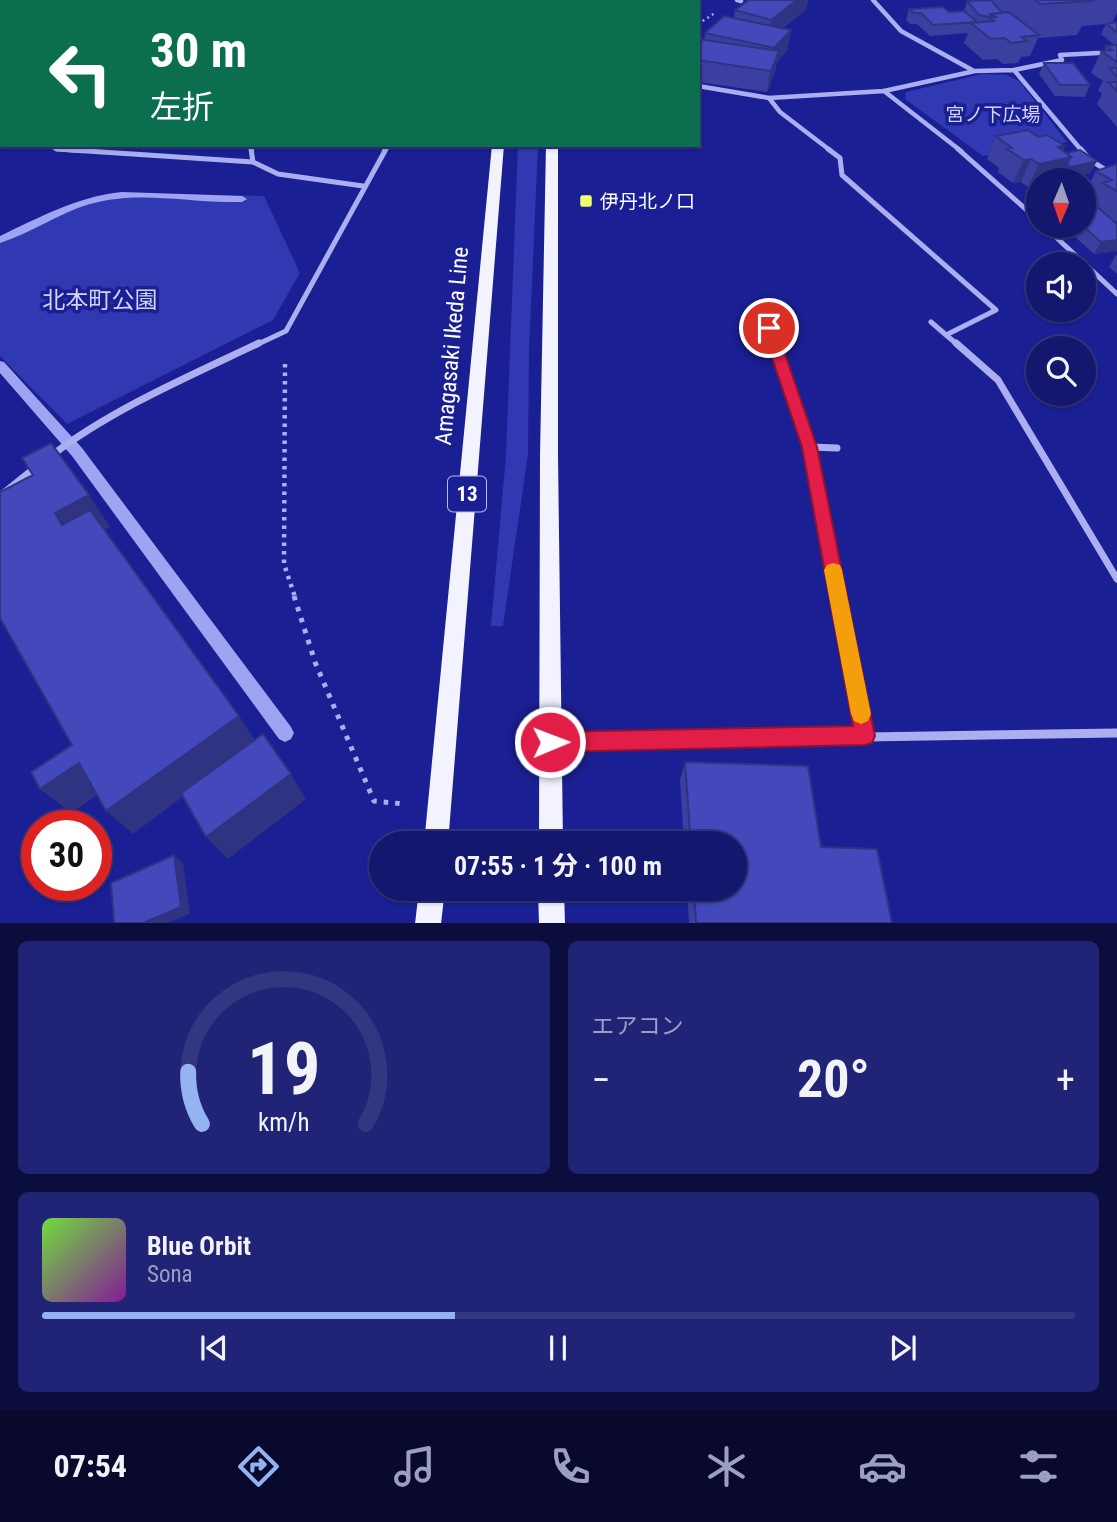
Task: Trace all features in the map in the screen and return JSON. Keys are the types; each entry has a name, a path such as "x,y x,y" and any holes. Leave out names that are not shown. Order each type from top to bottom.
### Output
{"main road":[{"name":"Amagasaki Ikeda Line","path":"437,831 498,147"},
{"path":"551,831 548,455 552,147"},
{"path":"428,923 431,901"},
{"path":"551,901 552,923"}],"street":[{"path":"873,0 901,31 975,72"},
{"path":"700,86 769,98 884,91 975,72 1014,69 1062,60 1060,55 1117,52"},
{"path":"1014,69 1090,160 1117,177"},
{"path":"884,91 980,166 1026,209"},
{"path":"769,98 780,112 840,158 842,175 996,310 946,335"},
{"path":"54,147 253,162 278,174 363,186"},
{"path":"251,147 253,162"},
{"path":"48,458 68,443 175,383 286,331 363,186 387,147"},
{"path":"1057,238 1117,294"},
{"path":"930,322 998,380 1117,579"},
{"path":"769,328 810,447 865,736"},
{"path":"810,447 837,448"},
{"path":"0,496 39,465"},
{"path":"550,742 1117,733"}],"path":[{"path":"286,331 284,564 315,662 374,801 439,808"}],"green space":[{"name":"宮ノ下広場","path":"982,74 1007,75 1019,81 1067,142 983,156 905,99 906,92"},
{"path":"518,147 538,147 529,351 528,454 503,626 491,626 506,455"},
{"name":"北本町公園","path":"113,193 264,196 300,273 273,320 67,424 0,356 0,242 94,196"}],"building":[{"path":"749,0 797,0 771,20 735,10"},
{"path":"991,0 1002,13 991,14 990,17 979,15 967,1"},
{"path":"1035,0 1092,0 1093,1 1040,4"},
{"path":"943,7 949,12 964,11 977,22 933,25 921,13 914,13 909,9"},
{"path":"1009,12 1039,35 1021,37 1027,41 1011,43 1005,38 991,39 971,23 994,21 990,18 996,17 991,14"},
{"path":"724,16 791,30 774,48 705,33"},
{"path":"1117,22 1117,32 1106,24"},
{"path":"700,39 779,51 771,71 700,60"},
{"path":"1117,45 1117,62 1101,51 1112,50 1106,46"},
{"path":"1044,63 1073,63 1090,85 1060,85"},
{"path":"1109,68 1117,68 1117,77"},
{"path":"1108,82 1117,82 1117,91"},
{"path":"1028,130 1038,137 1047,135 1065,146 1058,147 1071,157 1039,164 1031,159 1024,160 1007,149 1012,148 996,136"},
{"path":"1080,150 1097,161 1071,167 1067,164 1071,157 1067,153"},
{"path":"1117,164 1117,191 1103,183 1112,180 1096,171"},
{"path":"1096,206 1117,224 1117,240 1101,242 1096,238"},
{"path":"51,443 89,495 55,513 62,525 90,510 239,716 107,810 79,763 40,789 31,772 72,745 0,618 0,492 33,475 22,458"},
{"path":"263,734 291,774 206,837 181,793"},
{"path":"685,762 808,766 821,847 877,849 892,923 696,923 695,901 747,901 747,831 690,831"},
{"path":"174,855 181,907 143,923 114,923 112,883"}],"waterway":[{"path":"0,240 59,211 106,197 137,195 242,199"},
{"path":"0,365 77,452 285,733"}],"slow traffic":[{"path":"833,570 861,714"}],"place":[{"name":"伊丹北ノ口","path":"586,201"}],"route":[{"path":"550,742 865,736 810,447 769,328"}]}
